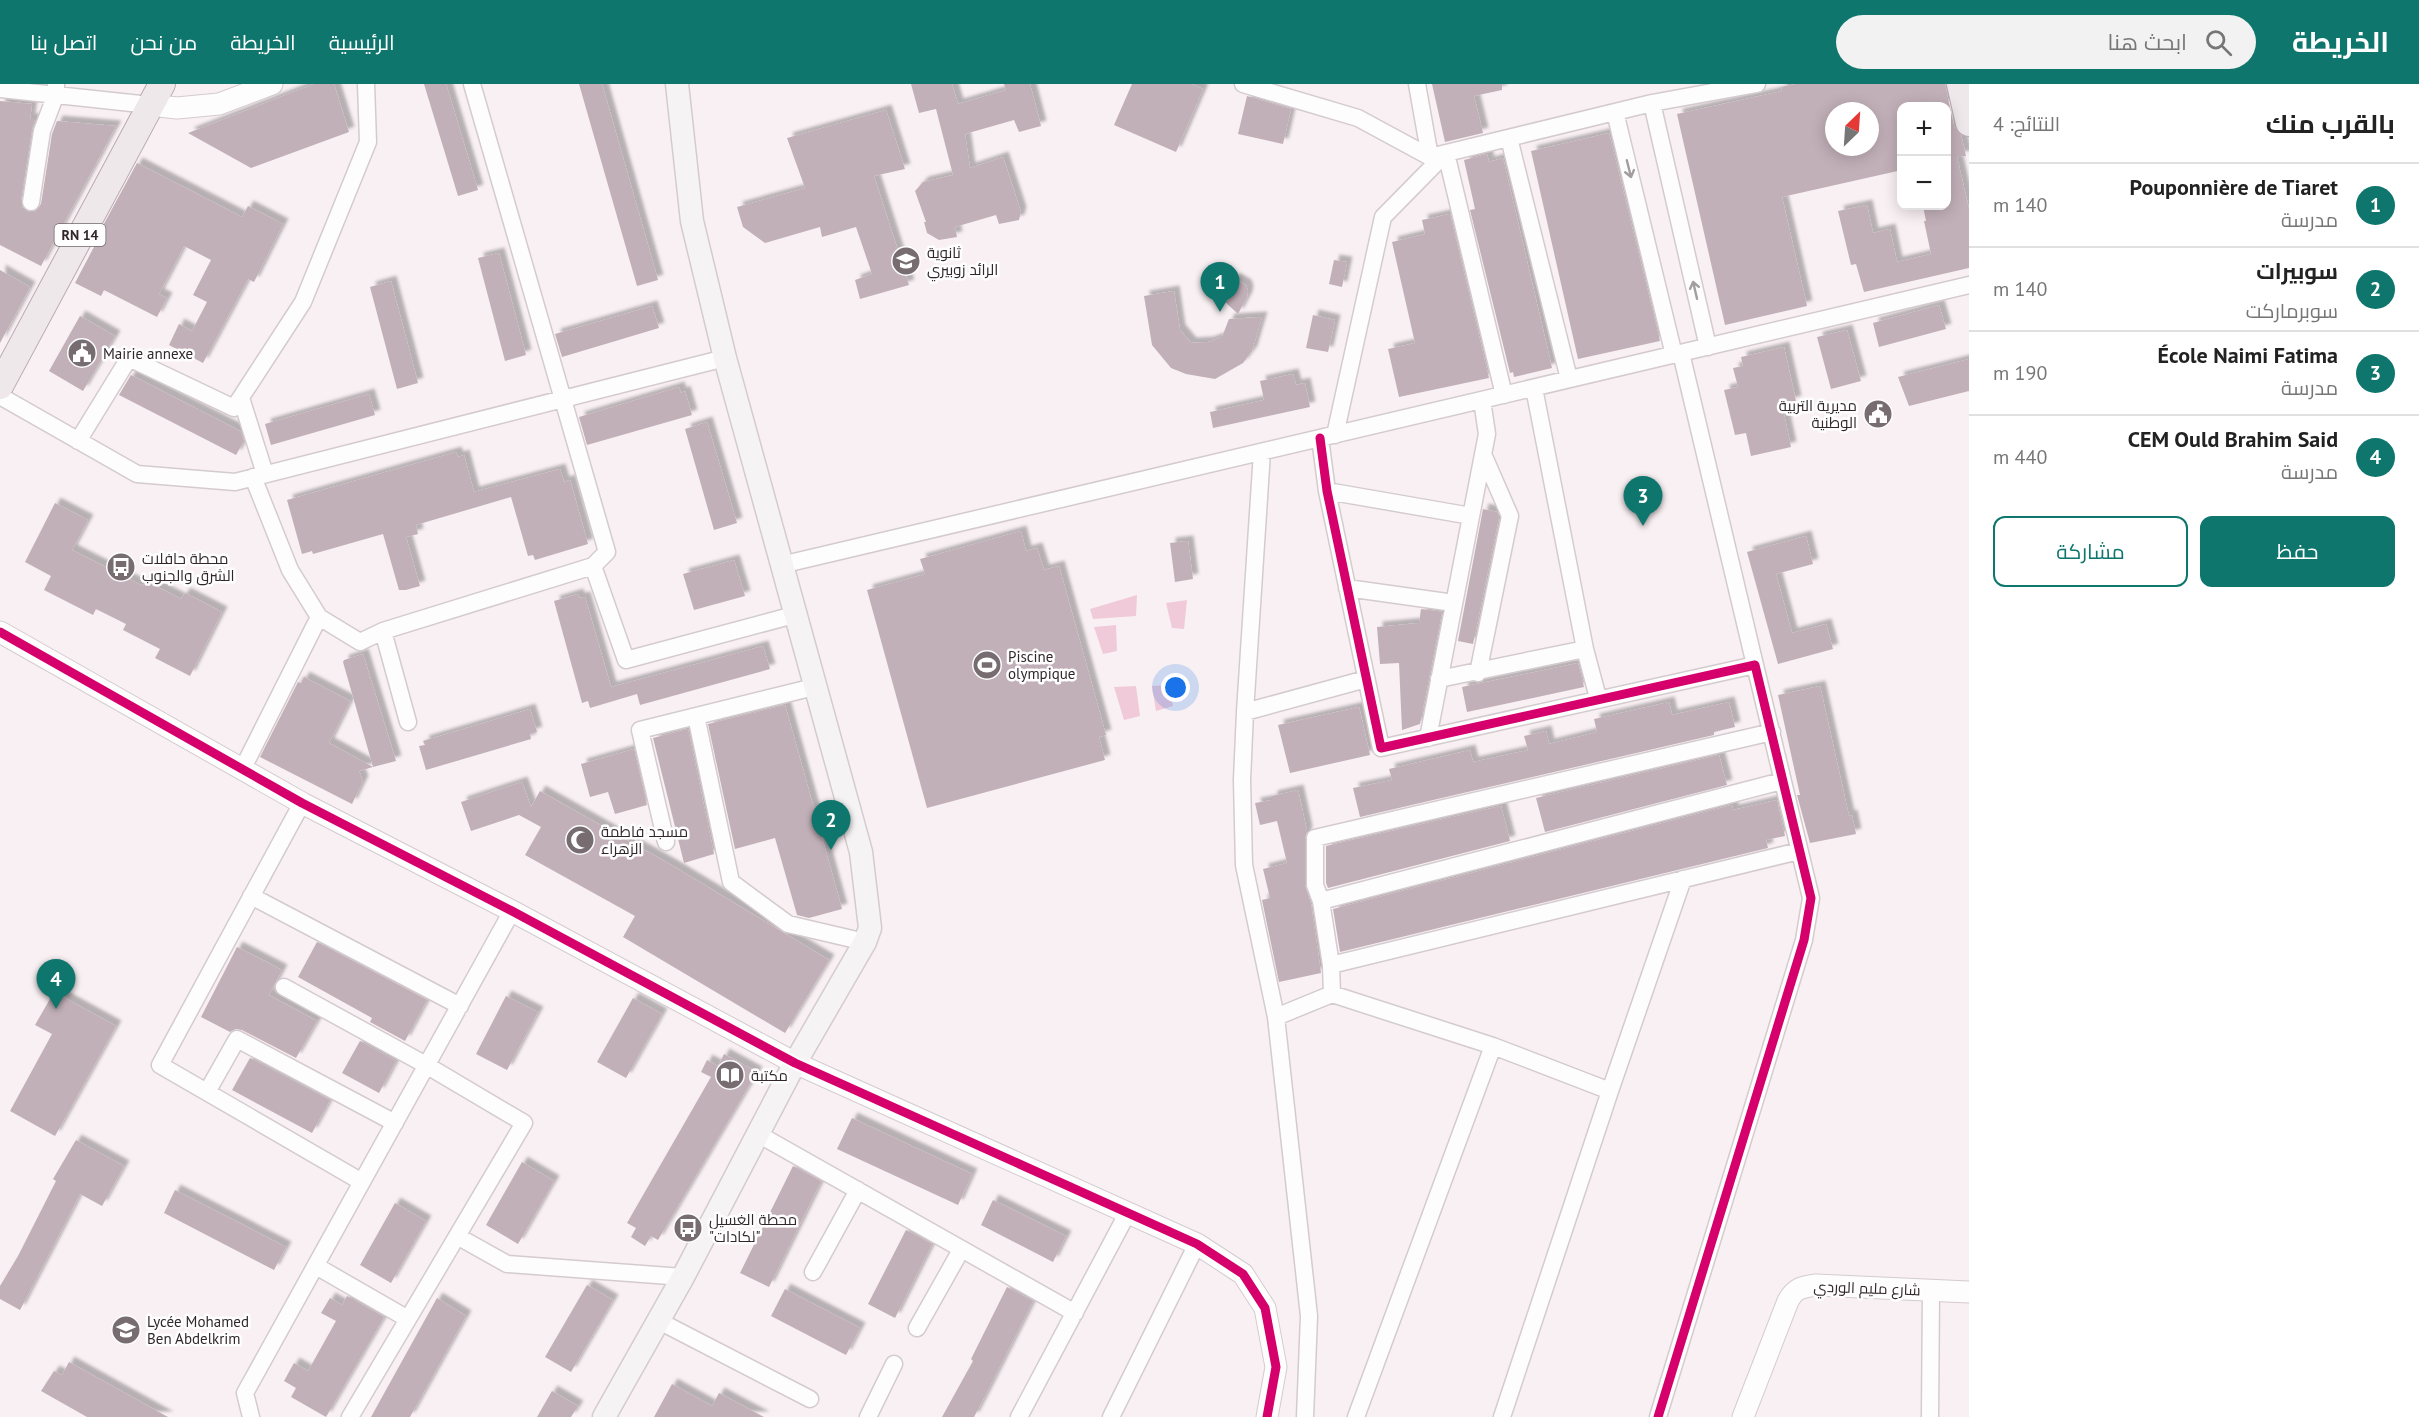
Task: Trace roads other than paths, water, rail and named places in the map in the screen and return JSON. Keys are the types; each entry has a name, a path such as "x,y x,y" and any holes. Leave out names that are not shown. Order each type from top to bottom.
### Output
{"main road":[{"path":"604,1417 683,1277 795,1063 865,942 870,928 861,852 725,358 692,221 677,84"},
{"path":"1960,84 1969,123"},
{"name":"RN 14","path":"0,386 156,94"}],"street":[{"path":"0,89 156,94 177,108 219,104 272,84"},
{"path":"78,441 129,358 234,408 303,302 368,142 366,84"},
{"path":"241,398 259,476 290,570 319,617 360,642 383,630 593,566 607,552 472,84"},
{"path":"1243,84 1358,118 1438,155"},
{"path":"1417,84 1504,395"},
{"path":"1755,665 1381,748 1327,491 1328,436 1383,217 1438,155 1652,103 1757,84"},
{"path":"31,202 42,131 56,89"},
{"path":"1652,103 1708,347"},
{"path":"1616,112 1772,732 1811,898 1804,940 1658,1417"},
{"path":"1509,138 1569,379"},
{"path":"781,565 1969,285"},
{"path":"0,396 136,474 235,482 725,358"},
{"path":"1534,388 1585,649 1598,698"},
{"path":"1428,738 1483,454 1486,434 1482,400"},
{"path":"1262,452 1242,780 1244,865 1276,1017 1309,1316 1305,1417"},
{"path":"1478,673 1510,516 1483,454"},
{"path":"1327,491 1471,516"},
{"path":"593,566 626,660 794,615"},
{"path":"1347,588 1454,603"},
{"path":"242,770 319,617"},
{"path":"383,630 408,722"},
{"path":"1,634 302,803 512,911 795,1063 1197,1244 1243,1275 1265,1308 1276,1367 1267,1417"},
{"path":"1439,680 1585,649"},
{"path":"1245,712 1366,679"},
{"path":"666,842 640,730 814,687"},
{"path":"696,716 731,882 788,924 865,942"},
{"path":"1332,994 1331,965 1321,901 1315,885 1315,838 1772,732"},
{"path":"1321,901 1782,781"},
{"path":"302,803 160,1065 362,1182"},
{"path":"1331,965 1799,851"},
{"path":"1502,1417 1683,879"},
{"path":"251,896 460,1006"},
{"path":"251,1417 245,1393 512,911"},
{"path":"284,987 426,1065 524,1123 351,1417"},
{"path":"1276,1017 1332,994 1493,1046 1610,1091"},
{"path":"207,1092 237,1039 395,1123"},
{"path":"1356,1417 1493,1046"},
{"path":"758,1134 1075,1313"},
{"path":"813,1272 858,1190"},
{"path":"1018,1417 1127,1214"},
{"path":"457,1236 507,1264 683,1277"},
{"path":"1111,1417 1197,1244"},
{"path":"917,1328 961,1250"},
{"path":"316,1266 408,1318"},
{"name":"شارع مليم الوردي","path":"1743,1417 1788,1301 1801,1287 1816,1285 1969,1292"},
{"path":"1929,1417 1931,1290"},
{"path":"659,1321 810,1399"},
{"path":"868,1417 894,1364"}],"place":[{"name":"ثانوية الرائد زوبيري","path":"906,261"},
{"name":"Pouponnière de Tiaret","path":"1220,312"},
{"name":"Mairie annexe","path":"82,353"},
{"name":"مديرية التربية الوطنية","path":"1878,414"},
{"name":"École Naimi Fatima","path":"1643,526"},
{"name":"محطة حافلات الشرق والجنوب","path":"121,567"},
{"name":"Piscine olympique","path":"987,665"},
{"name":"مسجد فاطمة الزهراء","path":"580,840"},
{"name":"سوبيرات","path":"831,850"},
{"name":"CEM Ould Brahim Said","path":"56,1009"},
{"name":"مكتبة","path":"730,1075"},
{"name":"محطة الغسيل \"لكادات\"","path":"688,1228"},
{"name":"Lycée Mohamed Ben Abdelkrim","path":"126,1330"}]}
